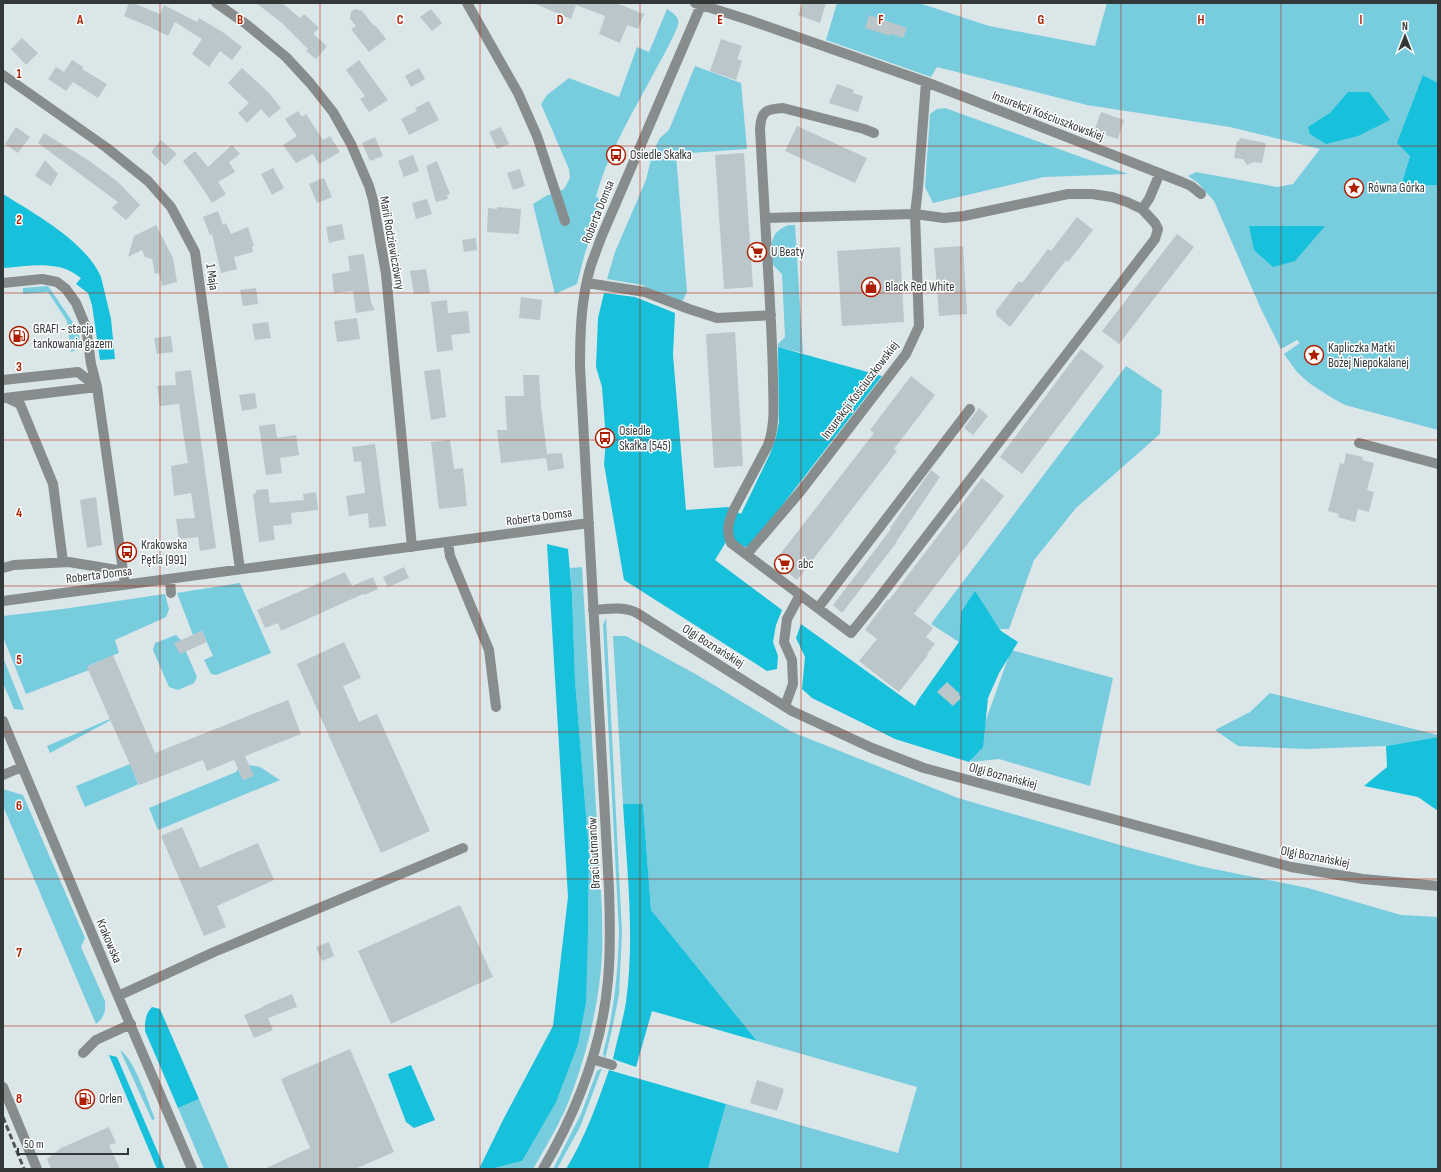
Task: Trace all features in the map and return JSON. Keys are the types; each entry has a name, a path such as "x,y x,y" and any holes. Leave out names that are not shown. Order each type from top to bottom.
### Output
{"street":[{"name":"Marii Rodziewiczówny","path":"216,3 246,24 286,57 310,83 333,112 351,144 369,186 373,200 386,274 412,547"},
{"path":"466,3 518,93 537,136 564,221"},
{"name":"Roberta Domsa","path":"3,601 589,523 580,367 580,334 587,283 591,266 603,233 699,4"},
{"name":"Insurekcji Kościuszkowskiej","path":"699,4 926,82 1191,186 1201,194"},
{"name":"1 Maja","path":"3,75 107,148 148,181 171,207 195,252 240,569"},
{"name":"Insurekcji Kościuszkowskiej","path":"747,554 804,485 906,354 919,326 915,214 926,82"},
{"path":"765,218 915,214 944,218 964,216 1068,194 1092,194 1112,197 1142,209 1158,229 1154,239 886,590 851,633 731,543 727,533 733,511 768,445 772,433 773,398 771,315 765,218 760,129 761,119 764,112 772,109 783,108 864,129 874,133"},
{"path":"1142,209 1149,199 1160,174"},
{"path":"3,283 42,279 57,282 66,288 76,303 86,327 91,364 97,387 125,585"},
{"path":"587,283 645,292 717,318 771,315"},
{"path":"3,380 78,372 97,387"},
{"path":"4,397 97,387"},
{"path":"4,397 20,404 54,484 63,562"},
{"path":"818,608 970,409"},
{"path":"1359,443 1438,464"},
{"name":"Braci Gutmanów","path":"543,1169 571,1116 592,1059 605,1004 610,955 610,929 589,523"},
{"path":"448,542 450,556 489,650 496,707"},
{"path":"3,568 14,565 69,562 123,571"},
{"path":"170,579 171,593"},
{"path":"785,706 793,684 792,660 784,642 786,619 800,594"},
{"name":"Olgi Boznańskiej","path":"593,610 621,608 637,613 785,706 846,737 924,768 1290,867 1363,879 1438,886"},
{"name":"Krakowska","path":"3,721 192,1169"},
{"path":"3,775 22,767"},
{"path":"118,996 214,952 463,848"},
{"path":"83,1053 96,1040 131,1024"},
{"path":"592,1059 612,1065"},
{"path":"3,1087 37,1169"}],"shaded area":[{"path":"837,3 919,3 989,26 1095,46 1107,3 1438,3 1438,83 1423,75 1410,156 1401,186 1438,185 1438,430 1345,405 1309,383 1297,372 1284,354 1300,343 1297,340 1281,349 1261,309 1214,201 1198,183 1188,176 1196,172 1277,187 1293,184 1320,149 1230,127 1087,105 937,67 931,77 826,40"},
{"path":"667,9 677,17 678,25 607,164 596,197 602,200 577,284 555,294 533,204 546,196 564,189 570,178 569,169 541,104 547,95 569,78 619,97 637,47 649,52"},
{"path":"695,66 741,83 747,149 676,154 687,292 682,302 642,285 607,279 615,252 646,180 653,151 660,138 669,130"},
{"path":"1423,75 1438,83 1438,185 1401,186 1410,156 1397,143"},
{"path":"1348,92 1369,92 1390,120 1358,136 1326,144 1310,134 1308,127 1330,113"},
{"path":"945,108 1128,174 1044,177 933,203 925,187 930,114 937,109"},
{"path":"3,194 30,210 58,230 84,252 94,264 101,277 111,319 115,359 100,360 92,305 88,293 76,284 81,278 67,270 51,266 37,265 4,268"},
{"path":"789,225 795,225 803,353 778,347 778,344 785,337 782,274 772,264 771,251 775,235 782,228"},
{"path":"1249,226 1325,226 1295,261 1273,267 1254,250"},
{"path":"48,286 79,331 80,348 71,352 67,321 48,292 23,294 23,288"},
{"path":"604,293 635,297 675,313 673,355 686,510 728,507 741,514 770,454 776,437 779,422 778,347 882,376 754,542 745,547 734,541 732,532 715,560 782,610 776,625 773,642 778,656 777,669 767,671 624,580 604,464 606,440 602,387 596,367 598,318"},
{"path":"1126,366 1162,390 1160,434 1076,508 1034,560 1009,629 1000,629 975,592 961,612 959,642 931,624"},
{"path":"547,544 568,549 572,594 575,680 589,852 586,1002 578,1044 556,1102 522,1161 491,1169 479,1169 504,1118 553,1026 568,897"},
{"path":"582,567 602,911 601,974 592,1026 583,1060 568,1103 549,1142 533,1169 491,1169 522,1161 588,929 589,852 575,680 570,568"},
{"path":"240,583 271,653 216,675 211,674 204,660 213,656 202,631 193,635 177,593"},
{"path":"975,591 1001,631 1018,642 999,673 988,698 983,747 969,762 895,739 812,698 802,689 805,657 796,638 801,624 915,706 959,642 961,612"},
{"path":"165,594 169,609 166,617 115,640 119,653 88,666 89,670 26,694 3,637 3,616"},
{"path":"606,618 622,932 619,994 605,1059 603,1053 615,993 619,932 603,625"},
{"path":"176,635 181,640 197,677 194,683 178,690 169,687 153,650 155,643"},
{"path":"613,636 626,636 699,676 792,732 958,798 1127,847 1199,866 1308,888 1401,915 1438,917 1438,1169 708,1169 726,1104 898,1153 917,1087 757,1041 651,910 643,804 623,804"},
{"path":"1011,650 1113,678 1090,786 999,759 971,762"},
{"path":"3,657 24,710 14,709 3,683"},
{"path":"1270,693 1438,735 1438,737 1386,746 1305,749 1238,746 1215,730 1250,712"},
{"path":"110,719 111,720 50,753 47,746"},
{"path":"1438,737 1438,811 1418,797 1364,786 1387,767 1386,746"},
{"path":"130,764 138,784 137,785 85,807 76,786"},
{"path":"249,765 260,767 280,780 158,830 149,808 236,772 238,769 243,780 253,776"},
{"path":"3,789 23,795 85,938 81,947 105,1001 104,1014 96,1024 3,806"},
{"path":"623,804 643,804 651,910 757,1041 652,1011 636,1067 613,1059 626,1002 630,953 629,903"},
{"path":"152,1007 160,1009 199,1099 178,1108 145,1031 146,1018"},
{"path":"120,1050 126,1055 136,1072 155,1119 152,1120"},
{"path":"109,1055 117,1057 165,1169 157,1169"},
{"path":"411,1065 435,1120 414,1128 406,1122 388,1074"},
{"path":"602,1068 581,1125 557,1169 553,1169 581,1114 597,1071"},
{"path":"609,1070 726,1104 708,1169 566,1169 585,1133"},
{"path":"199,1099 229,1169 204,1169 178,1108"}],"building":[{"path":"129,3 133,3 160,14 164,5 197,22 199,18 224,33 242,47 232,60 220,51 209,67 192,54 202,39 175,22 168,36 124,16"},
{"path":"256,3 282,3 300,18 304,14 319,28 313,34 327,46 316,59 306,51 308,49 282,23"},
{"path":"533,3 616,3 644,14 638,29 627,25 620,43 599,34 605,16 576,5 571,19"},
{"path":"803,3 826,3 820,23 798,15"},
{"path":"355,9 362,11 386,39 369,52 351,29 356,26 350,19 351,12"},
{"path":"431,9 442,23 432,31 420,17"},
{"path":"869,15 907,28 903,38 891,34 890,36 865,28"},
{"path":"22,38 38,53 26,65 11,49"},
{"path":"721,39 742,46 737,59 742,61 736,80 710,71"},
{"path":"72,60 83,67 82,69 107,84 98,98 73,82 66,91 48,79 56,67 64,72"},
{"path":"359,60 388,100 369,112 360,99 365,96 346,70"},
{"path":"242,68 269,93 281,108 269,118 261,109 247,123 238,113 249,103 228,83"},
{"path":"419,68 425,79 411,87 405,76"},
{"path":"837,84 854,90 853,93 863,96 858,112 829,103"},
{"path":"429,101 439,120 409,135 401,119 417,111 415,108"},
{"path":"298,111 302,117 306,114 323,140 330,136 340,152 319,164 313,154 296,163 283,145 297,136 285,119"},
{"path":"1101,112 1124,120 1118,139 1099,133 1100,130 1095,129"},
{"path":"797,126 867,158 855,183 785,151"},
{"path":"16,127 30,137 18,153 5,144"},
{"path":"501,127 509,144 497,149 489,132"},
{"path":"44,133 88,160 118,182 140,205 126,220 112,208 118,202 38,143"},
{"path":"375,137 383,156 370,161 362,143"},
{"path":"1240,138 1266,143 1262,163 1254,162 1247,165 1243,159 1234,158 1237,141 1239,141"},
{"path":"161,140 177,154 165,166 151,152"},
{"path":"232,145 240,154 229,162 235,172 218,182 226,194 212,203 183,161 195,151 208,167"},
{"path":"744,153 753,287 724,289 715,155"},
{"path":"413,155 419,171 404,177 398,161"},
{"path":"45,160 58,174 51,186 35,176"},
{"path":"437,161 450,194 447,195 448,199 436,202 426,166"},
{"path":"273,168 284,188 272,195 261,174"},
{"path":"520,169 525,186 513,190 507,173"},
{"path":"324,178 332,197 317,203 309,184"},
{"path":"427,199 432,214 416,219 412,203"},
{"path":"497,207 521,209 519,234 487,232 488,208 497,209"},
{"path":"218,211 223,225 226,223 231,234 248,227 254,246 252,247 253,252 234,257 237,269 221,273 212,234 210,235 203,217"},
{"path":"1077,217 1093,230 1068,262 1066,260 1039,295 1036,293 1010,327 996,315 996,311 1019,281 1022,283 1048,249 1051,251"},
{"path":"342,224 345,239 329,243 326,227"},
{"path":"156,225 173,258 177,282 162,286 159,273 155,274 152,259 145,257 142,250 128,257 134,236"},
{"path":"1177,234 1194,247 1119,344 1102,331"},
{"path":"476,238 477,250 464,252 462,240"},
{"path":"963,246 967,314 939,316 934,248"},
{"name":"Black Red White","path":"900,247 904,322 842,326 837,251"},
{"path":"364,254 371,303 375,310 356,313 353,291 334,293 332,274 350,271 348,256"},
{"path":"426,269 430,293 414,294 410,271"},
{"path":"256,288 258,304 243,306 240,290"},
{"path":"521,297 542,300 540,320 519,318"},
{"path":"447,300 448,313 468,311 470,333 451,335 453,350 437,352 431,302"},
{"path":"357,318 360,339 337,342 334,321"},
{"path":"268,322 271,338 255,340 252,324"},
{"path":"735,332 743,466 714,468 706,334"},
{"path":"171,336 173,352 157,354 154,338"},
{"path":"1081,349 1104,366 1022,474 1000,457"},
{"path":"440,369 446,417 431,420 424,371"},
{"path":"191,370 216,548 200,551 198,537 179,539 176,519 195,518 191,493 174,496 171,466 188,463 179,404 160,406 157,386 176,385 175,372"},
{"path":"523,375 539,375 547,454 562,453 564,468 548,471 546,458 501,463 497,430 507,430 505,396 524,396"},
{"path":"911,376 935,395 894,449 897,451 797,580 774,562 874,433 870,430"},
{"path":"255,393 257,408 242,411 239,395"},
{"path":"979,408 988,416 973,435 964,428"},
{"path":"275,424 277,438 296,435 299,455 280,458 282,473 266,475 259,426"},
{"path":"450,440 454,469 463,468 467,506 439,509 431,442"},
{"path":"375,444 386,526 369,528 368,513 349,516 346,496 365,493 361,461 354,462 352,447"},
{"path":"1346,453 1363,457 1362,460 1374,463 1367,490 1374,492 1369,512 1358,509 1355,522 1338,517 1339,514 1328,511 1340,463 1344,464"},
{"path":"931,470 940,477 897,542 842,613 833,605 891,529 890,528"},
{"path":"982,478 1004,496 914,614 933,628 926,637 935,644 899,692 859,661 877,639 865,630"},
{"path":"268,489 270,503 304,500 303,494 316,492 318,510 291,513 292,524 273,526 275,540 259,542 253,494 256,493 256,490"},
{"path":"96,497 102,545 87,548 80,500"},
{"path":"404,567 409,578 388,587 383,577"},
{"path":"345,572 352,586 373,577 378,589 364,595 363,594 281,631 278,623 265,628 257,610"},
{"path":"202,631 207,642 180,654 174,643"},
{"path":"344,642 361,678 343,686 359,722 377,714 430,831 381,853 297,664"},
{"path":"113,655 155,753 288,700 301,734 245,756 254,776 243,780 234,760 207,771 203,760 139,785 87,667"},
{"path":"947,682 960,694 959,695 961,698 953,706 937,692"},
{"path":"182,827 200,868 258,843 274,880 217,906 226,927 204,936 161,836"},
{"path":"460,905 493,977 391,1024 358,951"},
{"path":"329,942 334,956 322,961 316,947"},
{"path":"292,994 297,1007 268,1018 273,1030 254,1038 244,1015"},
{"path":"350,1049 394,1152 355,1169 264,1169 310,1148 281,1079"},
{"path":"757,1080 784,1089 777,1111 750,1103"},
{"path":"109,1127 116,1143 109,1145 120,1169 51,1169 47,1159 61,1148"}],"railway":[{"path":"3,1117 24,1169"}],"place":[{"name":"Osiedle Skałka","path":"616,155"},
{"name":"Równa Górka","path":"1354,188"},
{"name":"U Beaty","path":"757,252"},
{"name":"Black Red White","path":"871,287"},
{"name":"GRAFI - stacja tankowania gazem","path":"19,336"},
{"name":"Kapliczka Matki Bożej Niepokalanej","path":"1314,355"},
{"name":"Osiedle Skałka (545)","path":"605,438"},
{"name":"Krakowska Pętla (991)","path":"127,552"},
{"name":"abc","path":"784,564"},
{"name":"Orlen","path":"85,1099"}]}
